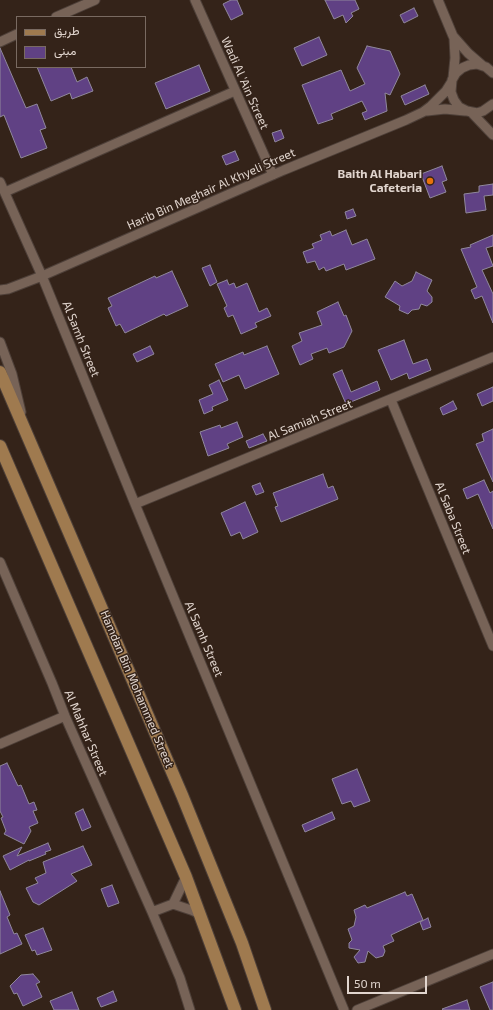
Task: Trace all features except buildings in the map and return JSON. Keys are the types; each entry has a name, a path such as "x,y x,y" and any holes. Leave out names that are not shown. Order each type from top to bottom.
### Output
{"main road":[{"name":"Hamdan Bin Mohammed Street","path":"0,372 182,795 242,943 265,1010"},
{"path":"0,446 186,878 235,1010"}],"street":[{"path":"58,16 95,0"},
{"name":"Wadi Al 'Ain Street","path":"195,0 273,175"},
{"path":"438,0 453,36 455,58 451,92 454,100 459,107 469,112 493,135"},
{"path":"0,42 16,34"},
{"path":"453,36 468,53 489,69"},
{"name":"Harib Bin Meghair Al Khyeli Street","path":"423,112 439,99 456,73 462,68 477,64 489,69"},
{"path":"5,192 236,91"},
{"path":"469,112 483,111 493,104"},
{"name":"Harib Bin Meghair Al Khyeli Street","path":"0,298 4,290 42,276 273,175 423,112 445,109 469,112"},
{"name":"Al Samh Street","path":"0,182 42,276 344,1010"},
{"path":"0,342 16,386 23,426"},
{"name":"Al Samiah Street","path":"135,504 493,357"},
{"name":"Al Saba Street","path":"391,400 493,646"},
{"name":"Al Mahhar Street","path":"0,562 65,716 180,978 190,1010"},
{"path":"0,744 65,716"},
{"path":"173,904 186,878"},
{"path":"152,912 173,904 200,914"},
{"path":"357,1010 493,954"}],"place":[{"name":"Baith Al Habari Cafeteria","path":"430,181"}]}
